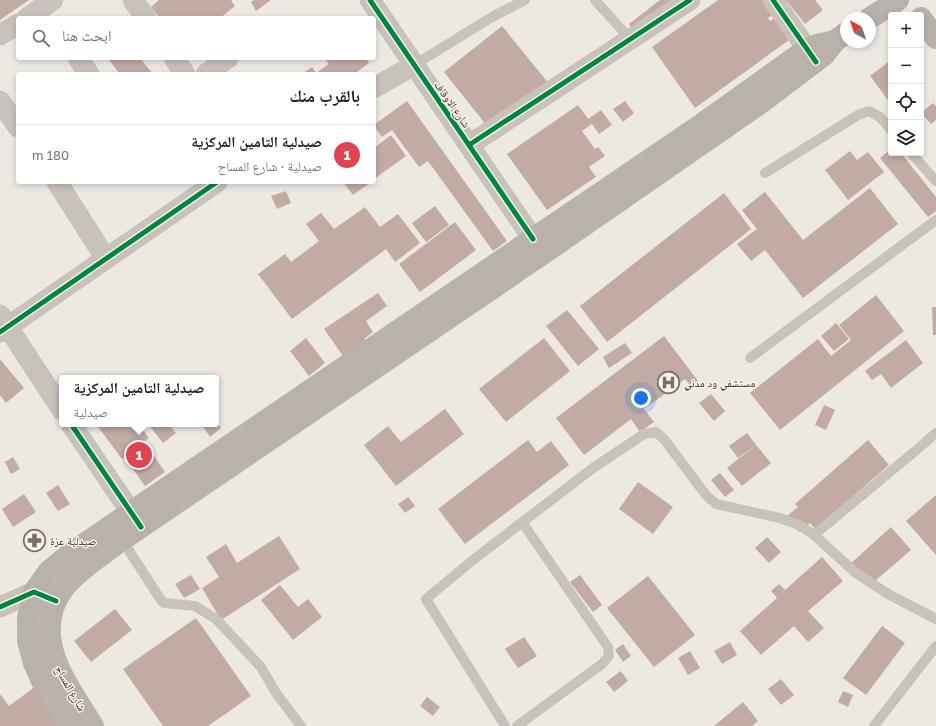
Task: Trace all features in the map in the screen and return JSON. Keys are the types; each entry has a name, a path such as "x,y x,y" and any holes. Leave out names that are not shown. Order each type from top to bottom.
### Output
{"main road":[{"path":"876,14 898,0"},
{"path":"907,0 916,12"},
{"path":"924,22 936,38"},
{"path":"429,320 544,253 762,102 812,56 817,45 840,37"},
{"path":"34,592 49,570 71,553 136,520 429,320 533,239 702,124 812,56"},
{"name":"شارع المساح","path":"93,726 70,688 53,655 50,637 50,618 56,601 66,586 83,569 122,540 136,520"},
{"name":"شارع المساح","path":"34,592 28,618 28,641 34,663 42,681 70,726"}],"street":[{"path":"134,0 145,16"},
{"name":"شارع الاوقاف","path":"370,0 470,144 533,239"},
{"path":"470,144 690,0"},
{"path":"773,0 812,56"},
{"path":"0,35 16,25"},
{"path":"80,60 88,72"},
{"path":"175,60 184,72"},
{"path":"209,72 225,60"},
{"path":"376,87 414,65"},
{"path":"0,101 16,124"},
{"path":"58,184 106,259"},
{"path":"59,406 3,324 106,259 215,184"},
{"path":"73,427 136,520"},
{"path":"0,607 34,592 56,601"}],"lane":[{"path":"414,65 492,17 525,0"},
{"path":"595,0 630,39"},
{"path":"765,174 858,116 869,112 880,117 888,126"},
{"path":"914,156 936,181"},
{"path":"750,358 936,220"},
{"path":"505,726 426,599 522,522 593,468 644,434 656,432 664,439 706,495 716,504 780,518 799,525 814,535 856,572 888,594 936,619"},
{"path":"814,535 936,433"},
{"path":"517,726 602,664 609,656 608,647 522,522"},
{"path":"122,540 160,600 164,603 195,606 216,619 261,667 276,693 301,726"},
{"path":"874,726 936,646"}],"building":[{"path":"0,0 29,0 0,20"},
{"path":"159,0 231,0 235,6 222,16 158,16 151,7"},
{"path":"254,0 271,0 256,11 251,2"},
{"path":"660,0 690,0 640,37 629,24"},
{"path":"718,0 776,0 782,8 768,18 770,21 780,14 796,35 695,108 652,47"},
{"path":"786,0 815,0 823,10 805,24"},
{"path":"502,26 554,90 495,136 444,72"},
{"path":"109,60 142,60 151,72 118,72"},
{"path":"326,60 367,60 369,63 357,72 317,72 329,64"},
{"path":"888,62 888,100 870,76"},
{"path":"312,67 315,72 305,72"},
{"path":"407,101 507,241 493,251 428,161 419,167 392,130 382,137 376,129 376,124"},
{"path":"625,101 634,113 623,122 613,109"},
{"path":"933,103 936,106 936,120 931,124 924,116 924,110"},
{"path":"578,105 588,119 601,110 612,125 599,134 592,124 582,131 595,149 598,147 605,156 589,167 596,177 547,210 507,154"},
{"path":"391,135 406,156 376,178 376,146"},
{"path":"850,151 857,160 868,152 884,172 848,200 825,170"},
{"path":"888,151 888,156 903,156 936,197 936,211 928,217 880,158"},
{"path":"345,184 368,184 353,195"},
{"path":"870,188 898,224 803,298 765,250 751,261 737,244 757,229 742,210 765,192 803,240"},
{"path":"286,191 291,203 277,209 271,196"},
{"path":"724,193 751,229 607,342 580,306"},
{"path":"435,206 449,225 426,242 412,223"},
{"path":"365,207 380,227 398,214 420,243 395,262 386,249 292,319 258,274 285,254 291,262 319,241 306,224 321,213 334,229"},
{"path":"455,222 476,250 420,292 399,264"},
{"path":"378,293 387,306 366,321 373,332 364,339 366,341 343,356 324,329"},
{"path":"876,295 904,331 780,430 750,393 818,339 831,356 851,340 839,325"},
{"path":"932,307 936,307 936,335 933,335"},
{"path":"567,310 599,349 578,366 546,326"},
{"path":"836,323 849,339 834,351 821,336"},
{"path":"664,336 698,381 691,386 685,379 644,409 654,422 640,432 631,419 584,455 556,418"},
{"path":"306,338 325,363 309,376 290,351"},
{"path":"544,338 570,371 506,422 479,389"},
{"path":"906,340 923,363 891,388 881,374 872,380 865,371"},
{"path":"625,343 632,353 609,368 603,357"},
{"path":"0,359 24,388 6,403 0,395"},
{"path":"711,394 725,411 714,421 699,403"},
{"path":"824,405 835,410 826,430 815,425"},
{"path":"445,409 464,434 396,486 364,445 388,426 401,442"},
{"path":"219,425 221,428 210,437 203,427 219,427"},
{"path":"98,427 140,427 149,438 122,459"},
{"path":"150,427 171,427 176,433 163,443"},
{"path":"747,433 756,445 738,458 729,446"},
{"path":"528,440 537,452 551,441 569,465 465,544 438,509"},
{"path":"868,440 889,465 815,529 810,523 799,532 786,517 798,507 795,504"},
{"path":"147,445 165,472 145,486 126,459"},
{"path":"756,445 771,463 742,486 727,468"},
{"path":"13,457 20,469 11,474 5,462"},
{"path":"720,473 734,490 725,497 711,480"},
{"path":"638,482 673,507 653,534 619,509"},
{"path":"58,485 70,504 58,511 46,493"},
{"path":"24,494 36,512 13,527 2,509"},
{"path":"936,495 936,555 906,521"},
{"path":"408,497 415,506 405,513 398,504"},
{"path":"891,527 911,550 869,586 850,564"},
{"path":"279,536 300,569 221,620 202,588 219,577 206,557 226,544 237,563"},
{"path":"767,537 781,552 769,563 755,548"},
{"path":"822,557 843,581 808,611 824,628 808,642 794,626 761,655 740,631 777,598 771,591 779,584 785,590"},
{"path":"191,575 200,589 184,598 175,584"},
{"path":"580,575 602,605 593,612 570,582"},
{"path":"648,576 695,635 654,667 607,608"},
{"path":"280,585 298,607 308,599 322,617 293,640 261,600"},
{"path":"115,609 132,630 91,662 74,641"},
{"path":"196,618 251,696 208,726 163,726 123,669"},
{"path":"882,626 905,643 866,695 843,678"},
{"path":"524,637 537,656 518,668 505,649"},
{"path":"730,642 737,655 722,664 714,651"},
{"path":"623,644 631,656 623,662 615,650"},
{"path":"690,651 700,668 688,675 678,658"},
{"path":"621,671 628,681 614,692 606,682"},
{"path":"781,679 794,695 781,705 768,689"},
{"path":"40,683 86,726 0,726 0,694 9,706"},
{"path":"843,691 853,695 848,707 838,702"},
{"path":"427,697 440,707 433,716 420,706"},
{"path":"743,702 758,721 752,726 714,726"}],"cycle path":[{"path":"370,0 533,239"},
{"path":"469,145 690,0"},
{"path":"773,0 816,62"},
{"path":"0,332 214,184"},
{"path":"73,427 141,527"},
{"path":"0,607 34,592 56,601"}],"place":[{"name":"مستشفي ود مدني","path":"669,382"},
{"name":"صيدلية التامين المركزية","path":"139,455"},
{"name":"صيدلية عزة","path":"35,540"}]}
